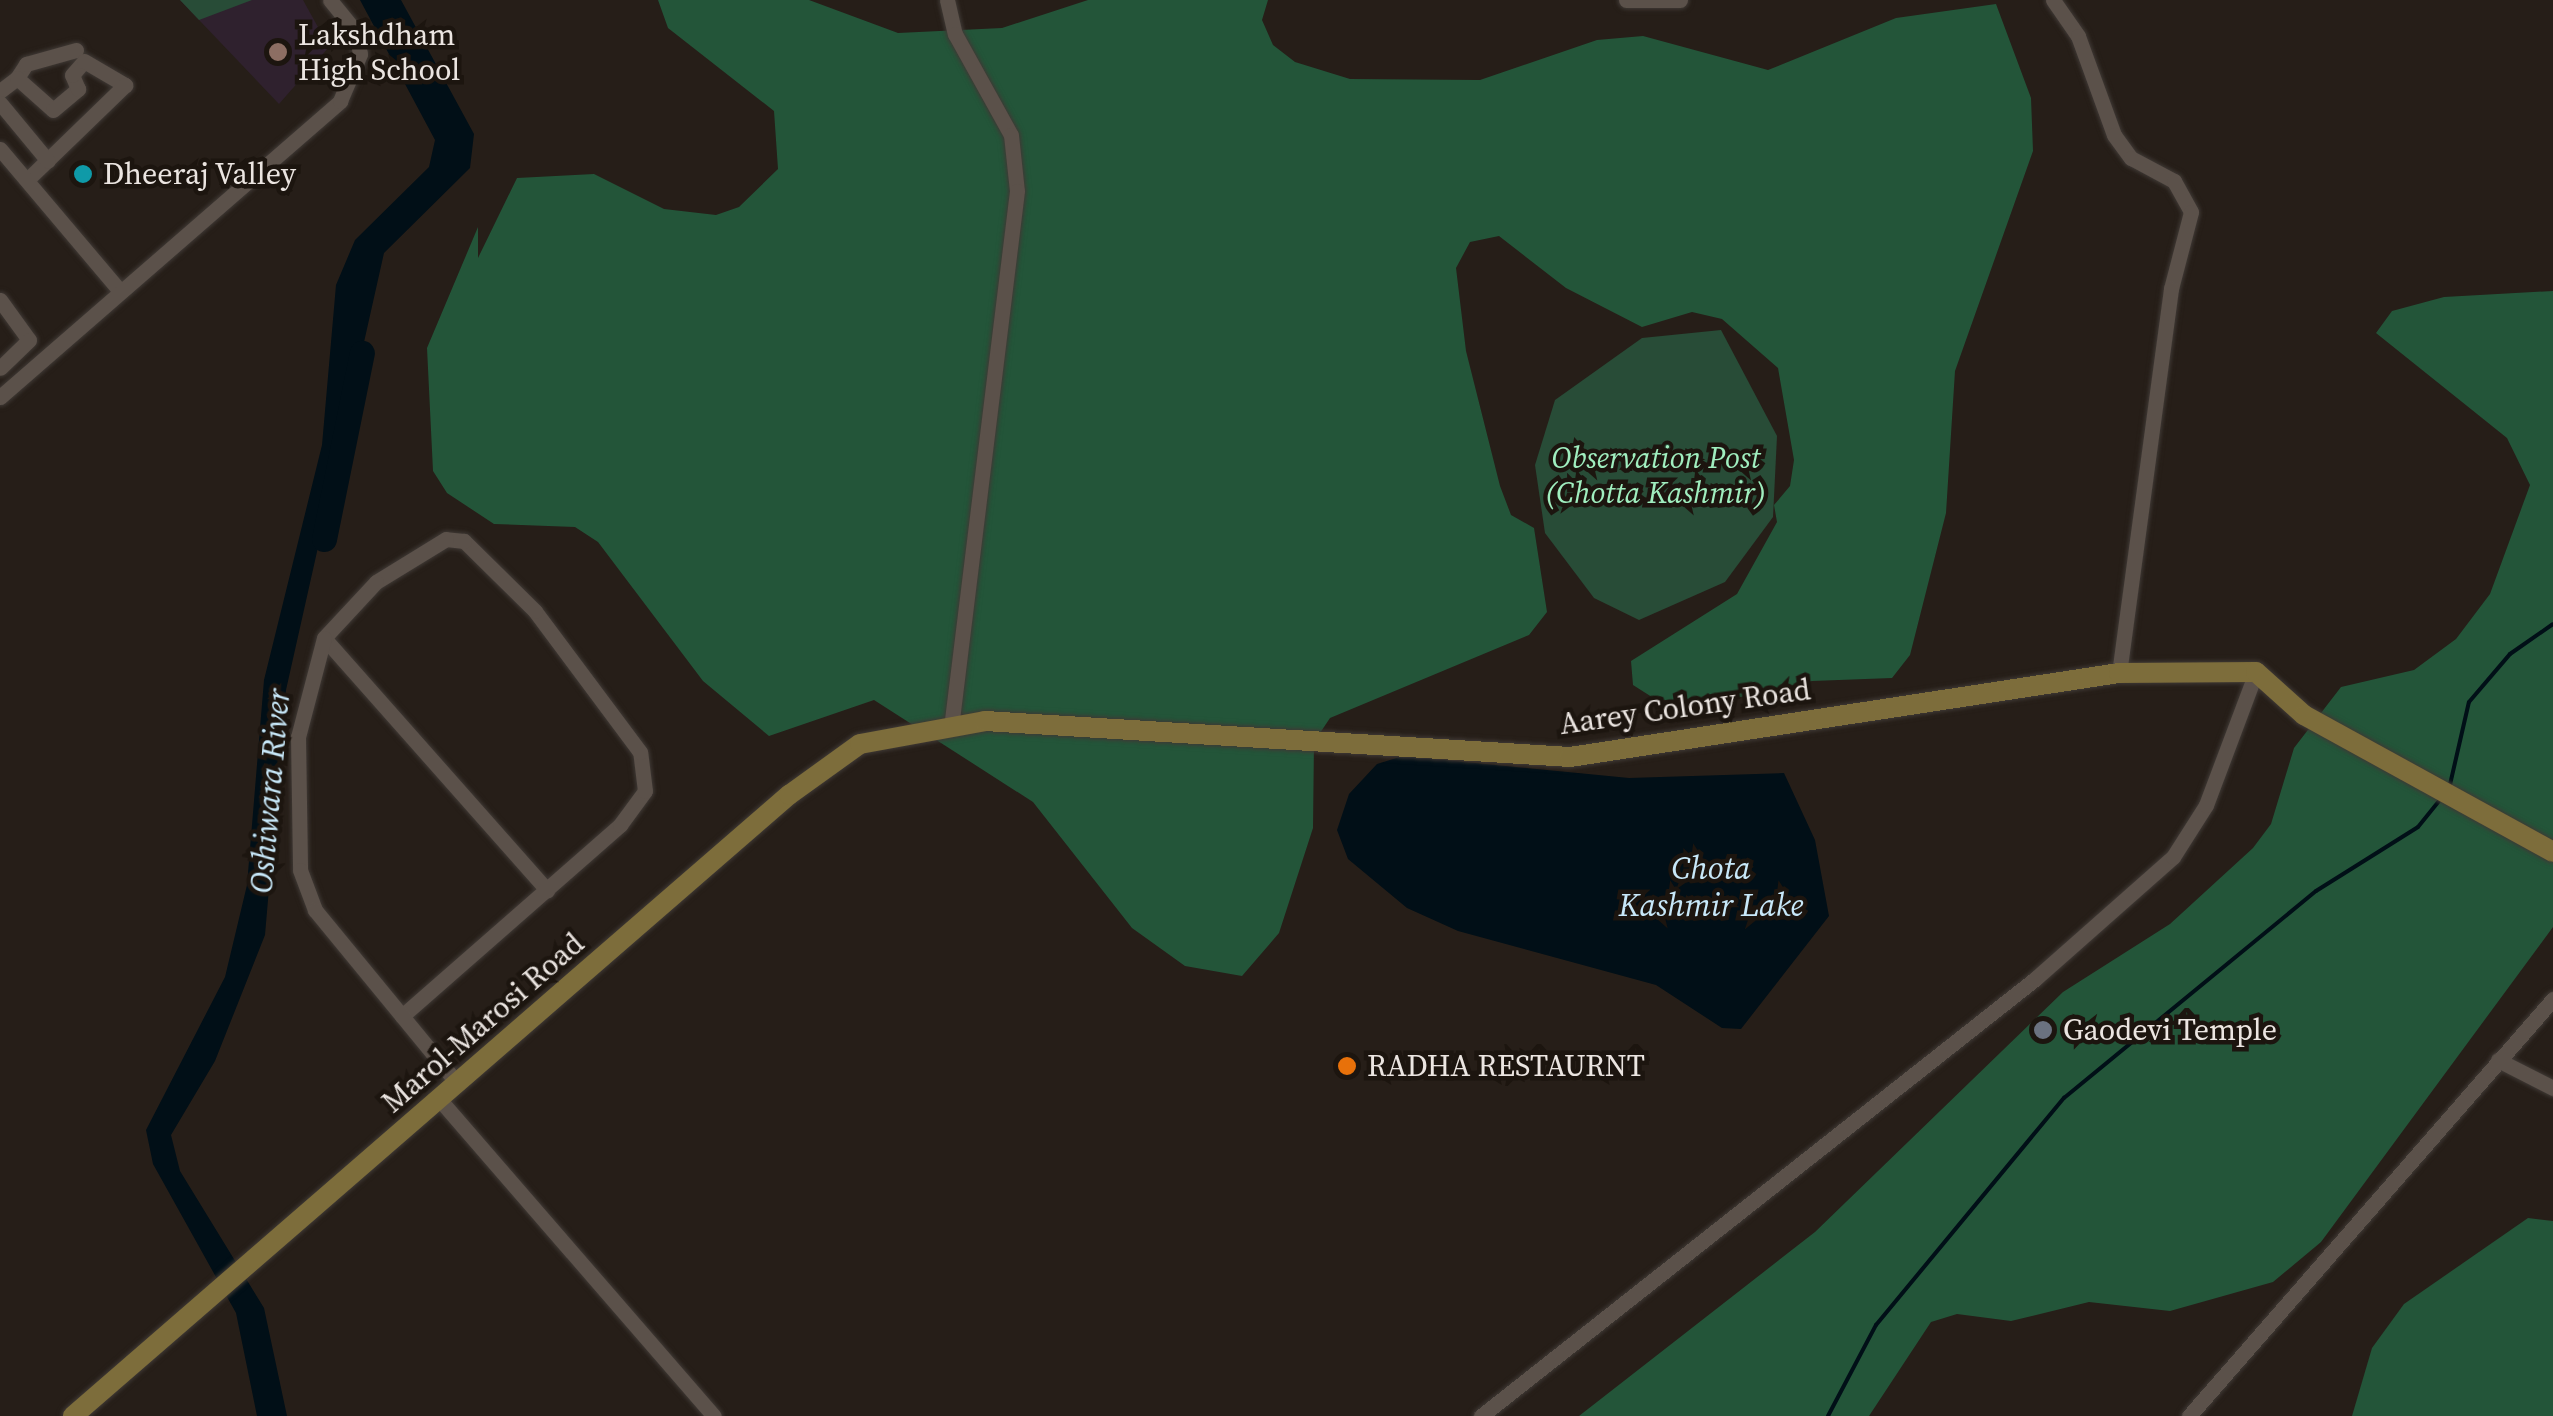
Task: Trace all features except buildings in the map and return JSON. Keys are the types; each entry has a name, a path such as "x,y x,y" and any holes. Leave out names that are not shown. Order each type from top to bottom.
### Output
{"main road":[{"name":"Aarey Colony Road","path":"789,796 860,744 985,721 1570,757 2119,674 2256,672"},
{"path":"2256,672 2304,716 2418,774 2553,852"},
{"name":"Marol-Marosi Road","path":"73,1416 789,796"}],"street":[{"path":"2,391 340,101 360,54 356,32 330,0"},
{"path":"1626,0 1680,0"},
{"path":"2053,0 2078,36 2114,135 2131,158 2174,182 2191,212 2170,289 2119,674"},
{"path":"951,728 1017,191 1010,136 955,34 952,3"},
{"path":"0,91 17,78 26,64 76,50"},
{"path":"17,78 53,110 78,90 72,75 84,61 125,85 27,180"},
{"path":"0,104 48,162"},
{"path":"0,149 120,291"},
{"path":"0,300 30,340 0,368"},
{"path":"402,1016 637,807 647,772 535,611 475,550 446,539 376,582 324,638 298,737 300,870 314,910 458,1084"},
{"path":"324,638 546,890"},
{"path":"1481,1416 2035,979 2173,857 2206,805 2256,672"},
{"path":"2188,1416 2553,999"},
{"path":"2498,1060 2553,1088"},
{"path":"440,1100 714,1416"}],"shaded area":[{"name":"Lakshdham High School","path":"180,0 303,0 329,47 279,104"}],"green space":[{"path":"180,0 252,0 199,20"},
{"path":"658,0 809,0 898,33 1002,28 1088,0 1268,0 1262,20 1273,45 1295,62 1350,79 1480,80 1597,40 1643,36 1768,70 1896,18 1996,4 2031,98 2033,151 1955,371 1946,513 1910,655 1892,678 1812,681 1709,704 1655,699 1633,685 1631,661 1737,594 1777,522 1774,505 1790,486 1794,460 1778,368 1722,319 1692,312 1642,327 1566,288 1499,236 1470,242 1456,268 1466,351 1511,515 1534,528 1547,612 1529,635 1330,718 1314,742 1313,828 1279,933 1242,976 1185,966 1132,928 1033,802 874,700 769,736 703,681 598,542 575,527 494,524 447,493 433,471 427,348 478,227 478,258 517,178 594,174 664,209 716,215 739,207 778,169 774,111 668,28"},
{"path":"2553,291 2553,927 2321,1242 2273,1282 2170,1311 2089,1302 2011,1321 1957,1314 1931,1322 1869,1416 1579,1416 1815,1232 2063,992 2170,924 2253,848 2271,824 2294,748 2341,687 2414,670 2456,639 2490,594 2530,485 2507,438 2376,333 2392,311 2444,297"},
{"name":"Observation Post (Chotta Kashmir)","path":"1721,330 1777,436 1773,517 1725,582 1639,620 1594,598 1545,533 1535,465 1555,400 1642,338"},
{"path":"2528,1218 2553,1221 2553,1416 2352,1416 2372,1348 2404,1304"}],"water":[{"path":"360,0 401,0 474,134 470,168 384,253 286,690 265,935 215,1061 171,1135 180,1171 264,1308 287,1416 257,1416 236,1313 153,1164 146,1130 225,977 247,885 264,680 322,445 336,285 355,240 429,167 435,140"},
{"name":"Chota Kashmir Lake","path":"1403,756 1629,778 1784,773 1815,840 1829,916 1741,1029 1722,1028 1656,985 1458,931 1407,908 1348,859 1337,830 1349,794 1377,764"}],"waterway":[{"name":"Oshiwara River","path":"324,539 362,353"},
{"path":"2449,789 2469,702 2510,654 2553,624"},
{"path":"1828,1416 1876,1325 2064,1098 2316,891 2418,827 2440,800"}],"place":[{"name":"Lakshdham High School","path":"278,52"},
{"name":"Dheeraj Valley","path":"83,174"},
{"name":"Gaodevi Temple","path":"2043,1030"},
{"name":"RADHA RESTAURNT","path":"1347,1066"}]}
